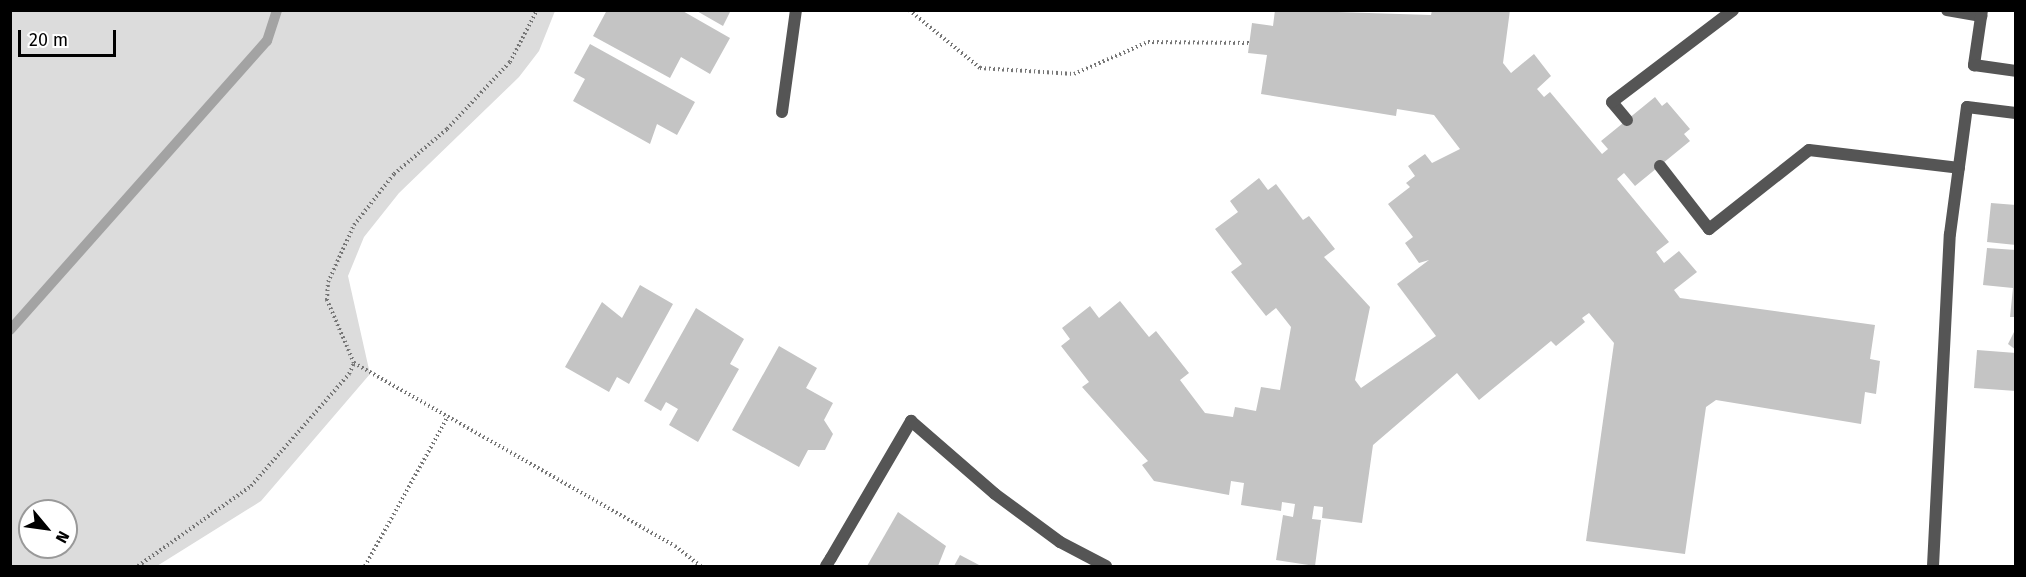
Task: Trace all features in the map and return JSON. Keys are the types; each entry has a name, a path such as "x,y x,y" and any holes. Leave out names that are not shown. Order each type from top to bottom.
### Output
{"lane":[{"path":"782,112 796,10"},
{"path":"1627,120 1612,102 1733,10"},
{"path":"1947,10 1981,13 1974,65 2016,71"},
{"path":"1933,567 1950,234 1967,107 2016,113"},
{"path":"1660,166 1709,229 1809,150 1959,168"},
{"path":"828,562 911,421 994,494 1106,567"}],"path":[{"path":"537,10 510,62 447,129 394,174 350,233 328,282 327,300 354,363 675,546 701,567"},
{"path":"909,10 980,68 1074,74 1148,42 1249,43"},
{"path":"138,567 251,486 285,453 354,363"},
{"path":"365,567 448,416"}],"shaded area":[{"path":"10,11 555,11 539,51 519,77 399,193 364,237 348,276 370,374 261,501 157,566 11,566"}],"building":[{"path":"607,10 681,10 730,38 710,74 681,57 670,78 593,36"},
{"path":"695,10 731,10 723,26"},
{"path":"1275,10 1431,15 1432,10 1510,10 1503,63 1511,73 1534,54 1551,76 1537,89 1544,97 1550,92 1602,154 1608,149 1601,141 1655,97 1662,106 1667,102 1690,129 1684,134 1690,141 1635,186 1624,173 1617,179 1669,242 1656,252 1664,263 1679,251 1697,272 1674,290 1680,298 1875,325 1870,359 1880,361 1876,394 1865,392 1861,424 1716,400 1706,407 1685,554 1586,541 1614,343 1589,313 1582,318 1585,322 1556,346 1551,341 1479,400 1457,373 1373,445 1362,523 1322,518 1323,507 1314,506 1312,519 1321,520 1315,566 1276,560 1283,515 1293,517 1295,504 1282,502 1281,511 1241,505 1244,483 1231,481 1229,495 1154,481 1142,465 1148,461 1082,387 1089,382 1061,346 1070,339 1062,328 1090,306 1099,318 1120,301 1149,337 1156,331 1189,373 1180,380 1205,413 1233,417 1235,407 1256,411 1261,387 1280,390 1291,327 1276,308 1266,316 1231,272 1242,264 1215,229 1238,212 1230,201 1259,178 1268,190 1276,184 1303,220 1309,216 1335,249 1324,257 1370,307 1355,380 1361,388 1436,336 1397,284 1429,260 1419,263 1405,243 1413,237 1388,204 1410,187 1406,183 1415,176 1408,166 1425,154 1432,163 1460,149 1434,115 1397,109 1396,116 1261,94 1267,55 1248,53 1252,23 1273,26"},
{"path":"590,44 695,102 677,135 657,124 650,144 573,101 585,79 574,73"},
{"path":"1991,203 2016,205 2016,245 1987,242"},
{"path":"1987,248 2016,250 2016,317 2010,317 2013,288 1983,285"},
{"path":"640,285 673,304 629,384 617,377 609,392 565,367 602,302 622,318"},
{"path":"696,308 744,339 730,364 739,369 698,442 669,425 678,409 666,402 661,411 644,401"},
{"path":"2016,328 2016,350 2008,344"},
{"path":"779,346 817,368 806,388 833,403 824,420 833,434 825,450 808,450 799,467 732,430"},
{"path":"1977,350 2016,353 2016,391 1974,388"},
{"path":"898,512 946,546 938,566 867,566"},
{"path":"960,555 981,566 954,566"}],"waterway":[{"path":"10,330 267,41 277,10"}]}
